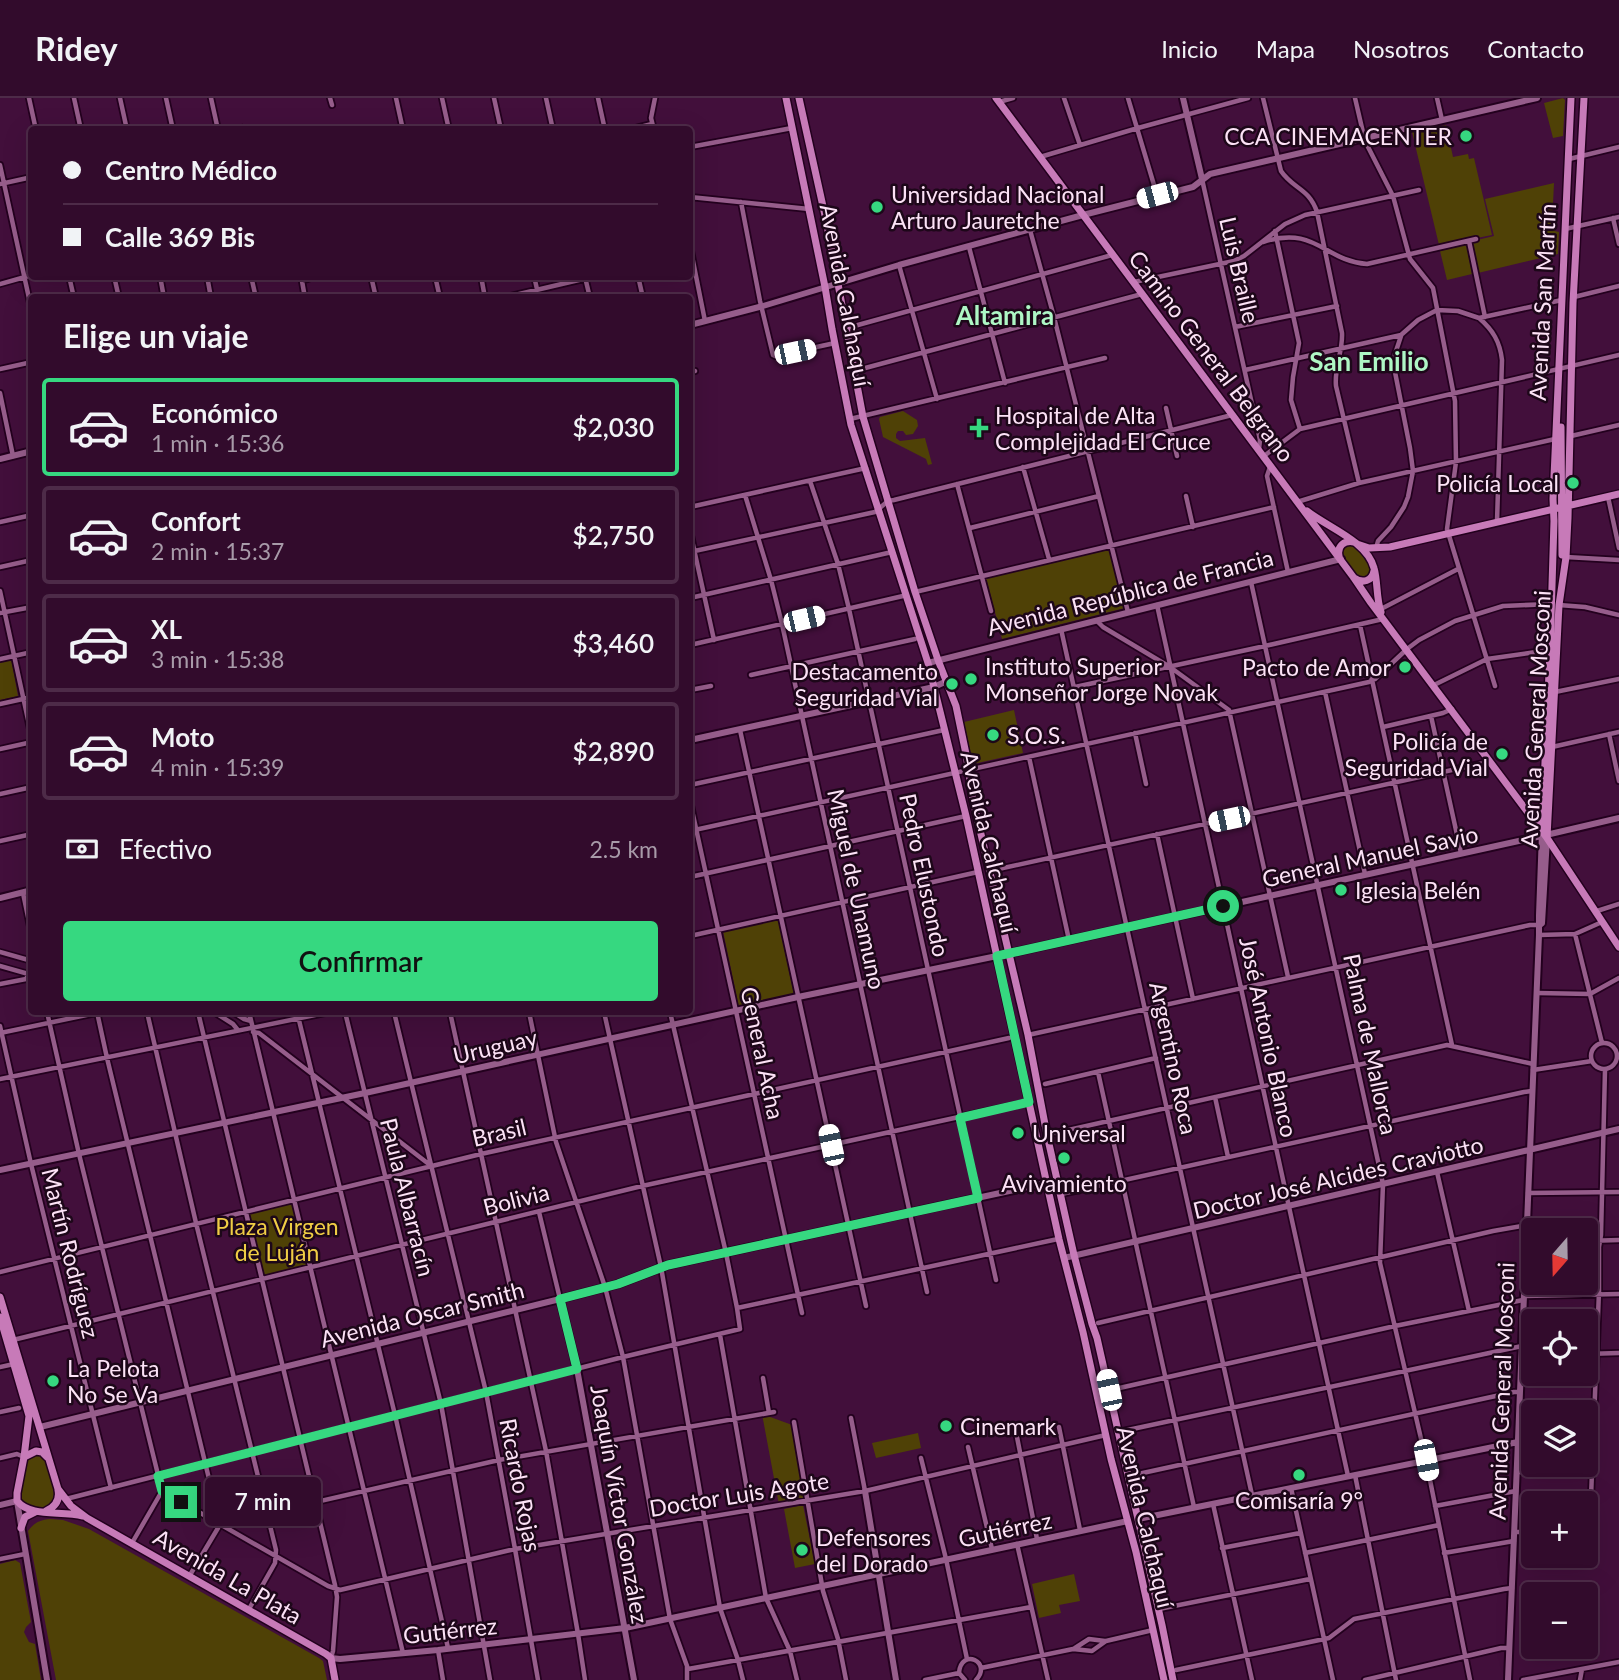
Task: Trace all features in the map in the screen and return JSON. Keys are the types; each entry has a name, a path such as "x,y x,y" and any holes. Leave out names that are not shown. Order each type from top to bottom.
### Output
{"main road":[{"name":"Avenida Calchaquí","path":"786,98 809,209 846,328 863,417 915,592 956,706 972,800 1028,1035 1046,1135 1059,1239 1164,1680"},
{"name":"Avenida Calchaquí","path":"799,98 826,220 835,343 850,419 928,663 966,816 1029,1102 1052,1182 1060,1194 1080,1277 1084,1280 1173,1680"},
{"name":"Luis Braille","path":"1183,98 1202,179"},
{"path":"693,324 899,265 1193,187 1210,174 1537,98"},
{"name":"Avenida San Martín","path":"1561,507 1556,439 1571,98"},
{"name":"Avenida San Martín","path":"1561,507 1571,436 1571,366 1584,98"},
{"name":"Camino General Belgrano","path":"998,100 1545,835 1619,947"},
{"path":"1555,604 1562,562 1559,373"},
{"path":"0,459 28,452"},
{"path":"1340,558 1338,551 1347,541 1368,548 1390,547 1619,494"},
{"name":"Camino General Belgrano","path":"1297,502 1356,543 1366,554 1375,569 1382,615"},
{"name":"Avenida General Mosconi","path":"1545,835 1550,650 1555,604 1566,557 1561,507"},
{"path":"1354,578 1367,581 1371,578 1379,554 1390,547"},
{"name":"Avenida República de Francia","path":"928,663 1340,558"},
{"name":"Avenida General Mosconi","path":"1527,1218 1539,935 1554,693 1555,604"},
{"path":"693,739 934,687 947,681"},
{"name":"General Manuel Savio","path":"997,956 1619,818"},
{"path":"0,898 28,891"},
{"name":"Uruguay","path":"0,1170 997,956"},
{"name":"Doctor José Alcides Craviotto","path":"1064,1258 1619,1129"},
{"path":"1052,1182 1068,1227"},
{"name":"Avenida Oscar Smith","path":"40,1427 560,1299 627,1281 661,1267 1052,1182"},
{"path":"1070,1279 1080,1277"},
{"name":"Avenida General Mosconi","path":"1524,1295 1524,1309"},
{"name":"Avenida La Plata","path":"0,1297 58,1489 65,1499 87,1518 331,1658"},
{"name":"Joaquín Víctor González","path":"560,1299 577,1369 634,1680"},
{"path":"1,1320 29,1416 17,1501 47,1680"},
{"name":"Avenida General Mosconi","path":"1508,1680 1521,1373"},
{"name":"Gutiérrez","path":"1138,1519 1518,1442"},
{"path":"24,1457 38,1451 46,1456 50,1463"},
{"path":"21,1528 26,1516 48,1510 56,1504 58,1489"},
{"path":"865,1491 896,1680"},
{"path":"0,1505 17,1501"},
{"name":"Avenida La Plata","path":"17,1501 24,1508 38,1512 64,1513 87,1518"},
{"name":"Gutiérrez","path":"331,1658 438,1650 625,1628 1128,1521"},
{"path":"331,1658 335,1680"}],"street":[{"path":"29,98 35,126"},
{"path":"74,98 80,126"},
{"path":"120,98 126,126"},
{"path":"166,98 172,126"},
{"path":"211,98 217,126"},
{"path":"330,98 332,105"},
{"path":"396,98 402,126"},
{"path":"442,98 448,126"},
{"path":"494,98 499,126"},
{"path":"546,98 552,126"},
{"path":"598,98 604,126"},
{"path":"998,100 1013,98"},
{"path":"1064,98 1080,145"},
{"path":"1128,98 1157,195"},
{"path":"1041,157 1248,98"},
{"path":"1262,98 1283,174 1307,193 1317,212 1342,333 1335,376 1359,482"},
{"path":"1355,98 1364,138 1393,196 1408,256 1431,284 1454,393 1456,462 1447,527 1495,686"},
{"path":"1437,98 1442,120"},
{"path":"653,126 651,112 656,99"},
{"path":"693,146 792,127"},
{"path":"1568,159 1619,147"},
{"path":"0,165 2,184 28,294"},
{"path":"2,184 28,178"},
{"name":"Luis Braille","path":"1202,179 1261,453"},
{"path":"1133,283 1221,265 1240,258 1292,220 1419,190"},
{"path":"693,197 809,209"},
{"path":"741,202 773,355 835,343"},
{"path":"1565,229 1616,217 1619,244"},
{"path":"1030,230 1128,612"},
{"path":"1275,232 1299,343 1292,400 1300,429"},
{"path":"1259,244 1277,239 1302,238 1351,262 1371,264 1476,239"},
{"path":"1469,241 1482,318 1494,333 1501,351 1497,522"},
{"path":"969,247 1005,383"},
{"path":"846,328 1112,254"},
{"path":"693,261 705,321"},
{"path":"899,265 937,399"},
{"path":"0,284 28,276"},
{"path":"535,280 538,294"},
{"path":"520,294 577,280"},
{"path":"1574,297 1619,286"},
{"path":"854,371 1142,294"},
{"path":"1245,370 1401,335 1418,320 1437,310 1458,311 1482,318 1563,300"},
{"path":"1235,327 1337,306"},
{"path":"1376,548 1378,541 1404,507 1413,471 1394,360 1401,335"},
{"path":"1261,453 1300,429 1502,382 1559,373 1571,366 1619,355"},
{"path":"850,419 1105,358"},
{"path":"0,369 28,363"},
{"path":"0,393 13,456"},
{"path":"1166,408 1177,456"},
{"path":"693,552 876,512 888,501 1233,415"},
{"path":"1571,436 1619,425"},
{"path":"1247,434 1258,430"},
{"path":"1297,502 1359,482 1556,439"},
{"path":"1271,466 1267,476 1288,572"},
{"path":"1023,467 1049,559"},
{"path":"693,506 866,468"},
{"name":"Pedro Elustondo","path":"810,481 838,564 849,609 996,1280"},
{"path":"957,484 991,611"},
{"name":"Miguel de Unamuno","path":"745,495 771,580 792,667 927,1292"},
{"path":"970,528 1099,496"},
{"path":"1186,496 1194,527"},
{"path":"1608,496 1619,548"},
{"path":"915,592 1274,507"},
{"path":"0,522 28,516"},
{"path":"693,597 892,552"},
{"path":"693,555 705,594 714,640"},
{"path":"1566,557 1619,560"},
{"path":"0,567 28,561"},
{"path":"1074,687 1360,625 1382,615 1458,569"},
{"name":"Palma de Mallorca","path":"1251,582 1383,1184 1380,1257 1426,1460 1470,1680"},
{"path":"0,591 2,613 28,722"},
{"path":"693,644 903,596"},
{"path":"693,830 1372,681 1407,649 1439,628 1473,614 1511,605 1555,604 1585,607 1619,615"},
{"name":"José Antonio Blanco","path":"1157,605 1338,1430 1368,1540 1395,1677"},
{"path":"2,613 28,608"},
{"path":"1097,621 1228,708 1288,977"},
{"path":"1360,625 1452,1045"},
{"name":"Argentino Roca","path":"1061,629 1252,1495"},
{"path":"751,675 915,639"},
{"path":"1434,685 1487,659 1550,650"},
{"path":"0,659 28,653"},
{"path":"1554,693 1619,679"},
{"path":"693,689 710,686"},
{"path":"1325,692 1365,874"},
{"path":"0,704 28,698"},
{"path":"1383,727 1452,709"},
{"path":"1432,716 1461,853"},
{"path":"740,730 866,1306"},
{"path":"693,784 944,730"},
{"path":"1551,747 1619,732"},
{"path":"1135,733 1146,784"},
{"path":"1609,734 1619,781"},
{"path":"0,749 28,741"},
{"path":"1029,757 1069,940"},
{"path":"994,870 1490,760"},
{"path":"0,794 28,788"},
{"name":"General Acha","path":"693,815 802,1313"},
{"path":"693,876 966,816"},
{"path":"1157,834 1193,999"},
{"path":"0,841 28,835"},
{"path":"693,935 978,872"},
{"path":"22,892 28,918"},
{"path":"1597,911 1619,904"},
{"path":"1539,935 1575,934 1603,921"},
{"path":"1028,1035 1540,925"},
{"path":"1575,934 1602,1043"},
{"path":"0,952 28,960"},
{"path":"0,966 28,974"},
{"path":"0,984 28,977"},
{"path":"1537,993 1590,994 1619,978"},
{"path":"48,1015 162,1491 132,1543"},
{"path":"1,1033 85,1015"},
{"path":"100,1015 127,1144 219,1524 189,1576"},
{"path":"148,1015 277,1557 248,1610"},
{"path":"199,1015 336,1590 331,1658"},
{"path":"219,1015 237,1029"},
{"path":"238,1015 431,1166"},
{"path":"250,1015 402,1653"},
{"path":"298,1015 378,1343 448,1648"},
{"path":"0,1079 314,1015"},
{"name":"Paula Albarracín","path":"346,1015 440,1404 490,1680"},
{"name":"Ricardo Rojas","path":"395,1015 486,1392 538,1680"},
{"path":"451,1015 532,1381 585,1680"},
{"path":"530,1015 555,1137 606,1287 623,1357 670,1619 688,1669 687,1680"},
{"path":"605,1015 661,1267 720,1608 743,1680"},
{"path":"65,1499 740,1329 726,1253 671,1015"},
{"name":"Martín Rodríguez","path":"0,1026 111,1488"},
{"name":"Brasil","path":"0,1272 481,1154 1009,1038"},
{"path":"1602,1043 1611,1045 1618,1052 1615,1064 1609,1069 1596,1067 1592,1061 1592,1049 1602,1043"},
{"path":"1055,1133 1452,1045 1533,1067 1592,1061"},
{"path":"1045,1084 1156,1058"},
{"path":"1598,1324 1605,1070"},
{"path":"1098,1072 1195,1507"},
{"path":"1060,1194 1532,1091"},
{"path":"1215,1097 1228,1157"},
{"name":"Bolivia","path":"13,1340 642,1186 1029,1102"},
{"path":"1437,1171 1469,1311"},
{"path":"1528,1193 1619,1192"},
{"name":"Joaquín Víctor González","path":"539,1212 560,1299"},
{"path":"1098,1322 1521,1225"},
{"path":"737,1308 1059,1239"},
{"path":"1601,1241 1619,1240"},
{"path":"1115,1389 1524,1298 1619,1294"},
{"path":"720,1335 766,1598 790,1651 797,1680"},
{"path":"1123,1431 1521,1346"},
{"path":"1598,1353 1619,1353"},
{"path":"0,1367 15,1364"},
{"path":"219,1524 499,1460 771,1413 763,1378"},
{"path":"1129,1476 1520,1392"},
{"path":"0,1412 19,1408"},
{"path":"851,1418 865,1491"},
{"path":"794,1422 822,1586 839,1643 846,1680"},
{"path":"1059,1427 1080,1530"},
{"name":"Doctor Luis Agote","path":"336,1590 515,1549 865,1491 1106,1435"},
{"path":"1017,1437 1037,1539"},
{"path":"968,1447 992,1549"},
{"path":"0,1458 17,1454 24,1457"},
{"path":"921,1458 967,1659"},
{"path":"1291,1487 1334,1680"},
{"path":"162,1491 336,1590"},
{"path":"1435,1506 1516,1492"},
{"path":"1213,1504 1252,1680"},
{"name":"Gutiérrez","path":"1128,1521 1138,1519"},
{"path":"1305,1553 1439,1525"},
{"path":"1514,1532 1521,1532"},
{"path":"1222,1548 1300,1533"},
{"path":"851,1542 874,1538"},
{"path":"1444,1553 1514,1541"},
{"path":"1017,1544 1048,1680"},
{"path":"0,1559 25,1554"},
{"path":"1158,1609 1310,1579"},
{"path":"1176,1670 1324,1639 1334,1636 1351,1620 1512,1588"},
{"path":"688,1669 1031,1607"},
{"path":"1073,1649 1089,1639 1105,1641 1153,1630"},
{"path":"981,1668 1073,1649 1092,1651 1105,1641"},
{"path":"1365,1680 1395,1677 1509,1648"},
{"path":"438,1650 443,1680"},
{"path":"967,1659 978,1662 981,1668 981,1675 976,1680"},
{"path":"965,1680 959,1673 960,1666 967,1659"},
{"path":"1523,1680 1619,1662"},
{"path":"1580,1680 1581,1669"},
{"path":"925,1680 959,1673"}],"green space":[{"path":"1563,98 1563,136 1553,138 1544,103"},
{"path":"1446,125 1453,157 1468,154 1469,159 1474,158 1492,235 1439,245 1412,132"},
{"path":"1554,183 1552,225 1555,231 1559,232 1558,254 1478,273 1472,242 1494,236 1485,199"},
{"path":"1465,245 1472,274 1447,280 1440,251"},
{"path":"903,411 917,420 918,426 913,434 906,435 903,431 898,431 896,438 900,441 925,438 932,464 928,465 926,459 883,437 880,417"},
{"path":"1352,543 1368,560 1373,572 1367,578 1358,577 1341,555 1342,548"},
{"path":"1109,549 1125,608 1002,639 986,578"},
{"path":"11,658 18,696 0,700 0,660"},
{"name":"S.O.S.","path":"1014,710 1023,753 973,764 964,722"},
{"path":"778,919 794,995 739,1008 723,931"},
{"name":"Plaza Virgen de Luján","path":"294,1199 309,1267 261,1279 245,1211"},
{"path":"762,1414 795,1426 807,1501 779,1505"},
{"path":"918,1433 921,1448 876,1458 872,1443"},
{"path":"35,1453 46,1459 53,1480 55,1502 46,1509 30,1509 20,1496 27,1460"},
{"name":"Defensores del Dorado","path":"803,1505 815,1564 795,1568 784,1509"},
{"path":"63,1520 89,1529 319,1658 323,1661 327,1680 56,1680 28,1531 37,1522"},
{"path":"15,1560 20,1563 31,1622 24,1632 29,1642 35,1644 41,1680 0,1680 0,1564"},
{"path":"1074,1574 1080,1601 1059,1605 1061,1613 1039,1618 1032,1584"}],"place":[{"name":"CCA CINEMACENTER","path":"1466,136"},
{"name":"Universidad Nacional Arturo Jauretche","path":"877,207"},
{"name":"Hospital de Alta Complejidad El Cruce","path":"979,428"},
{"name":"Policía Local","path":"1573,483"},
{"name":"Pacto de Amor","path":"1405,667"},
{"name":"Instituto Superior Monseñor Jorge Novak","path":"971,679"},
{"name":"Destacamento Seguridad Vial","path":"952,684"},
{"name":"S.O.S.","path":"993,735"},
{"name":"Policía de Seguridad Vial","path":"1502,754"},
{"name":"Iglesia Belén","path":"1341,890"},
{"name":"Universal","path":"1018,1133"},
{"name":"Avivamiento","path":"1064,1158"},
{"name":"La Pelota No Se Va","path":"53,1381"},
{"name":"Cinemark","path":"946,1426"},
{"name":"Comisaría 9°","path":"1299,1475"},
{"name":"Defensores del Dorado","path":"802,1550"}],"district":[{"name":"Altamira","path":"1005,315"},
{"name":"San Emilio","path":"1369,361"}],"route":[{"path":"181,1502 162,1491 158,1476 577,1369 560,1299 618,1284 668,1265 978,1198 960,1118 1029,1102 997,956 1223,906"}]}
